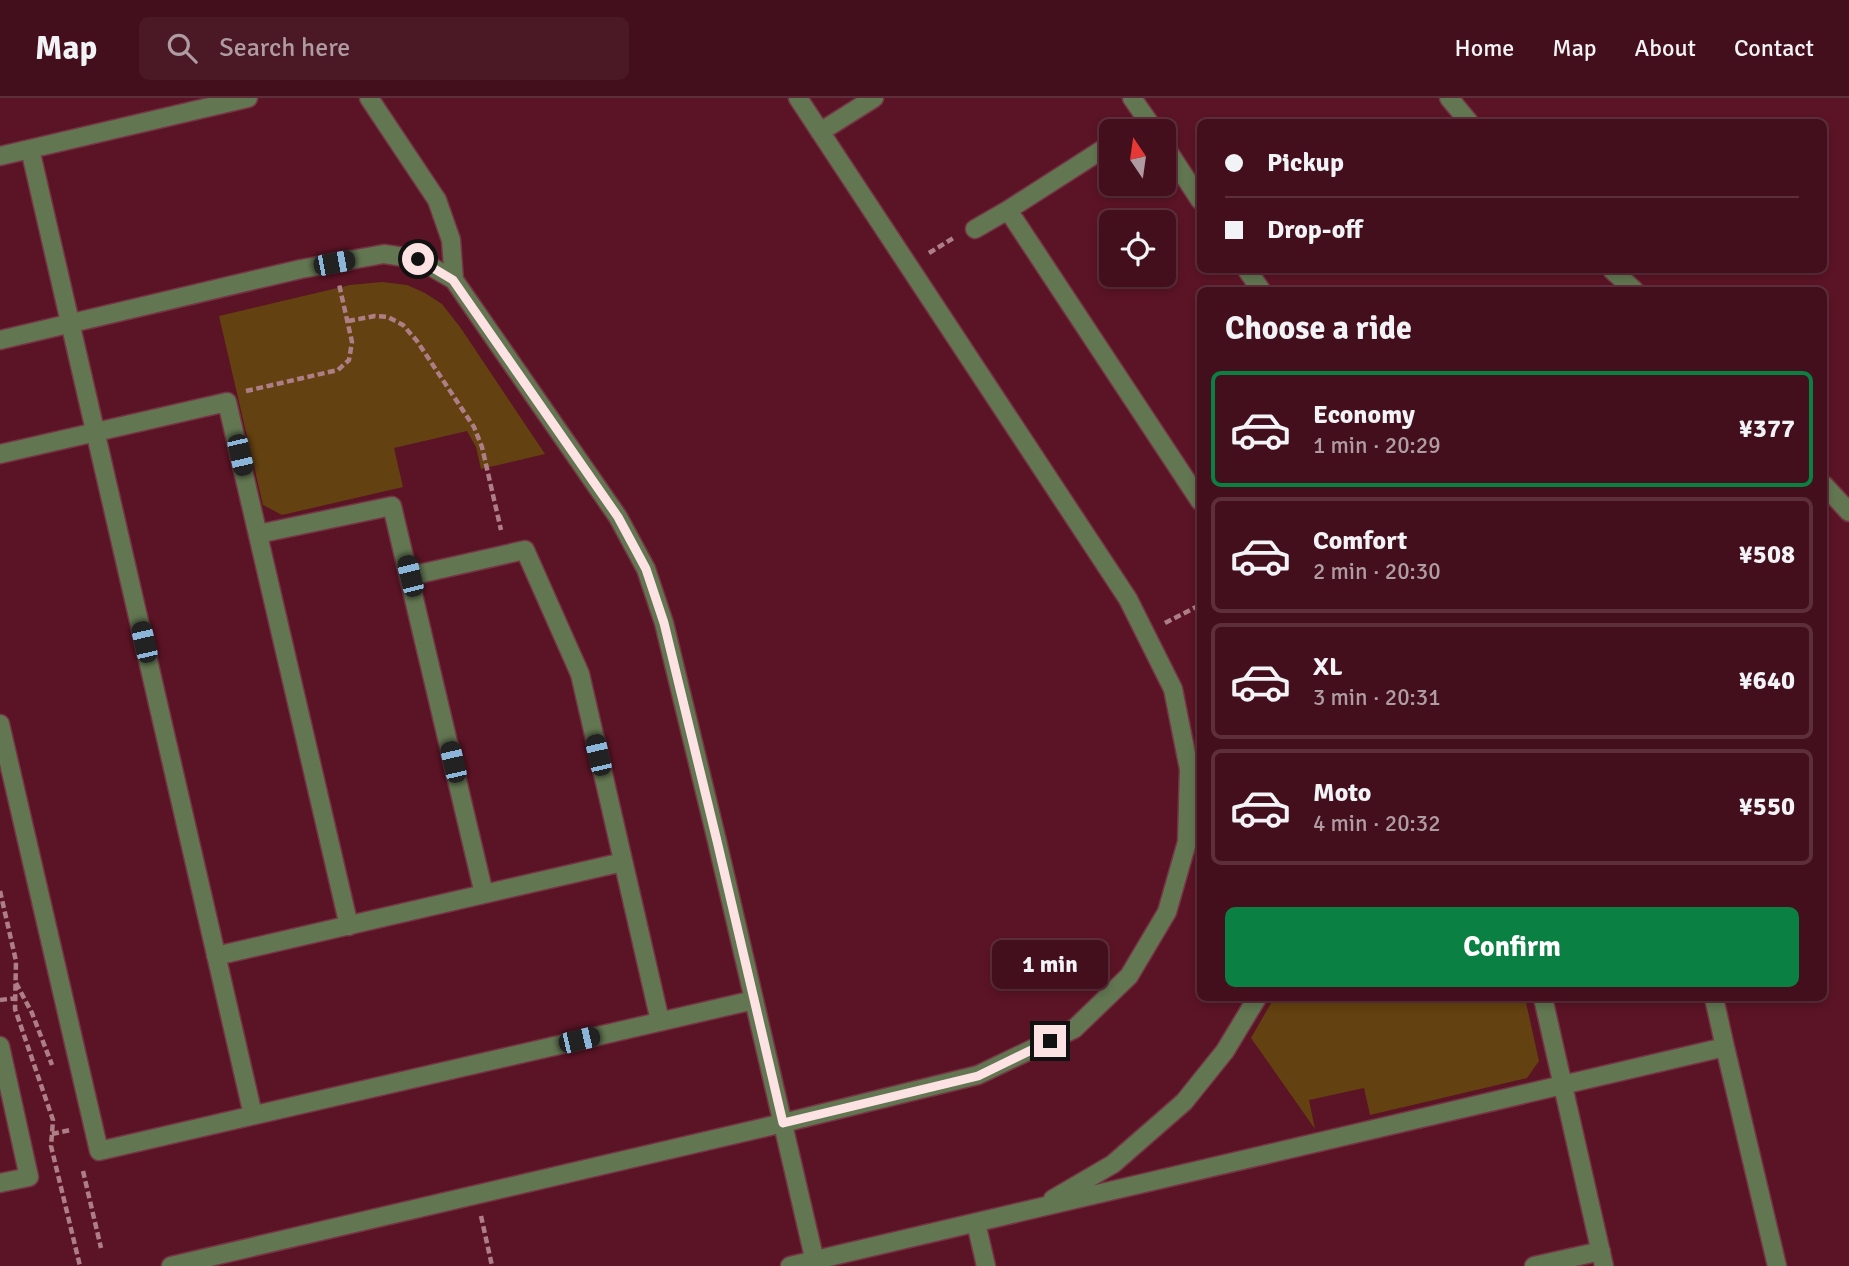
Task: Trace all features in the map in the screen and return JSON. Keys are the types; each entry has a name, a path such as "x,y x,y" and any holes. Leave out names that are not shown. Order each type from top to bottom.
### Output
{"street":[{"path":"0,156 248,98"},
{"path":"369,98 437,200 451,240 453,280"},
{"path":"171,1266 978,1076 1074,1029 1129,976 1167,912 1187,842 1189,769 1173,689 1128,599 798,98"},
{"path":"820,132 874,98"},
{"path":"1132,98 1146,119"},
{"path":"1449,98 1466,119"},
{"path":"30,149 253,1115"},
{"path":"975,229 1099,152"},
{"path":"1176,163 1197,195"},
{"path":"1008,210 1197,496"},
{"path":"0,340 288,272 384,254 418,259 453,280 618,517 646,569 664,623 816,1263"},
{"path":"1615,273 1631,287"},
{"path":"0,454 227,402 349,926"},
{"path":"1827,488 1849,512"},
{"path":"258,534 392,506 484,894"},
{"path":"410,576 525,550 580,674 660,1021"},
{"path":"0,724 99,1151 754,1000"},
{"path":"216,956 623,862"},
{"path":"1038,1208 1113,1164 1184,1102 1225,1051 1255,1001"},
{"path":"1534,1266 1603,1258 1544,1001"},
{"path":"1715,1001 1777,1266"},
{"path":"0,1046 29,1177 0,1183"},
{"path":"790,1266 816,1263 1038,1208 1726,1047"},
{"path":"976,1223 986,1266"}],"path":[{"path":"909,266 953,238 975,229"},
{"path":"227,402 244,392 338,370 349,360 352,342 334,263"},
{"path":"348,321 375,316 388,317 403,325 417,341 474,427 482,447 506,554"},
{"path":"1146,634 1197,607"},
{"path":"0,891 16,961 15,1009 53,1121 51,1146 80,1266"},
{"path":"16,981 32,1013 56,1075"},
{"path":"0,1000 16,999"},
{"path":"52,1134 73,1130"},
{"path":"99,1151 81,1161 101,1248"},
{"path":"476,1195 492,1266"}],"shaded area":[{"path":"382,282 407,285 442,304 545,454 481,469 476,447 467,431 394,448 403,487 282,515 263,505 219,316 350,285"},
{"path":"1272,1001 1526,1001 1539,1061 1527,1078 1370,1115 1364,1088 1309,1100 1315,1129 1251,1038"}],"route":[{"path":"418,259 453,280 618,517 646,569 664,623 783,1123 978,1076 1050,1041"}]}
